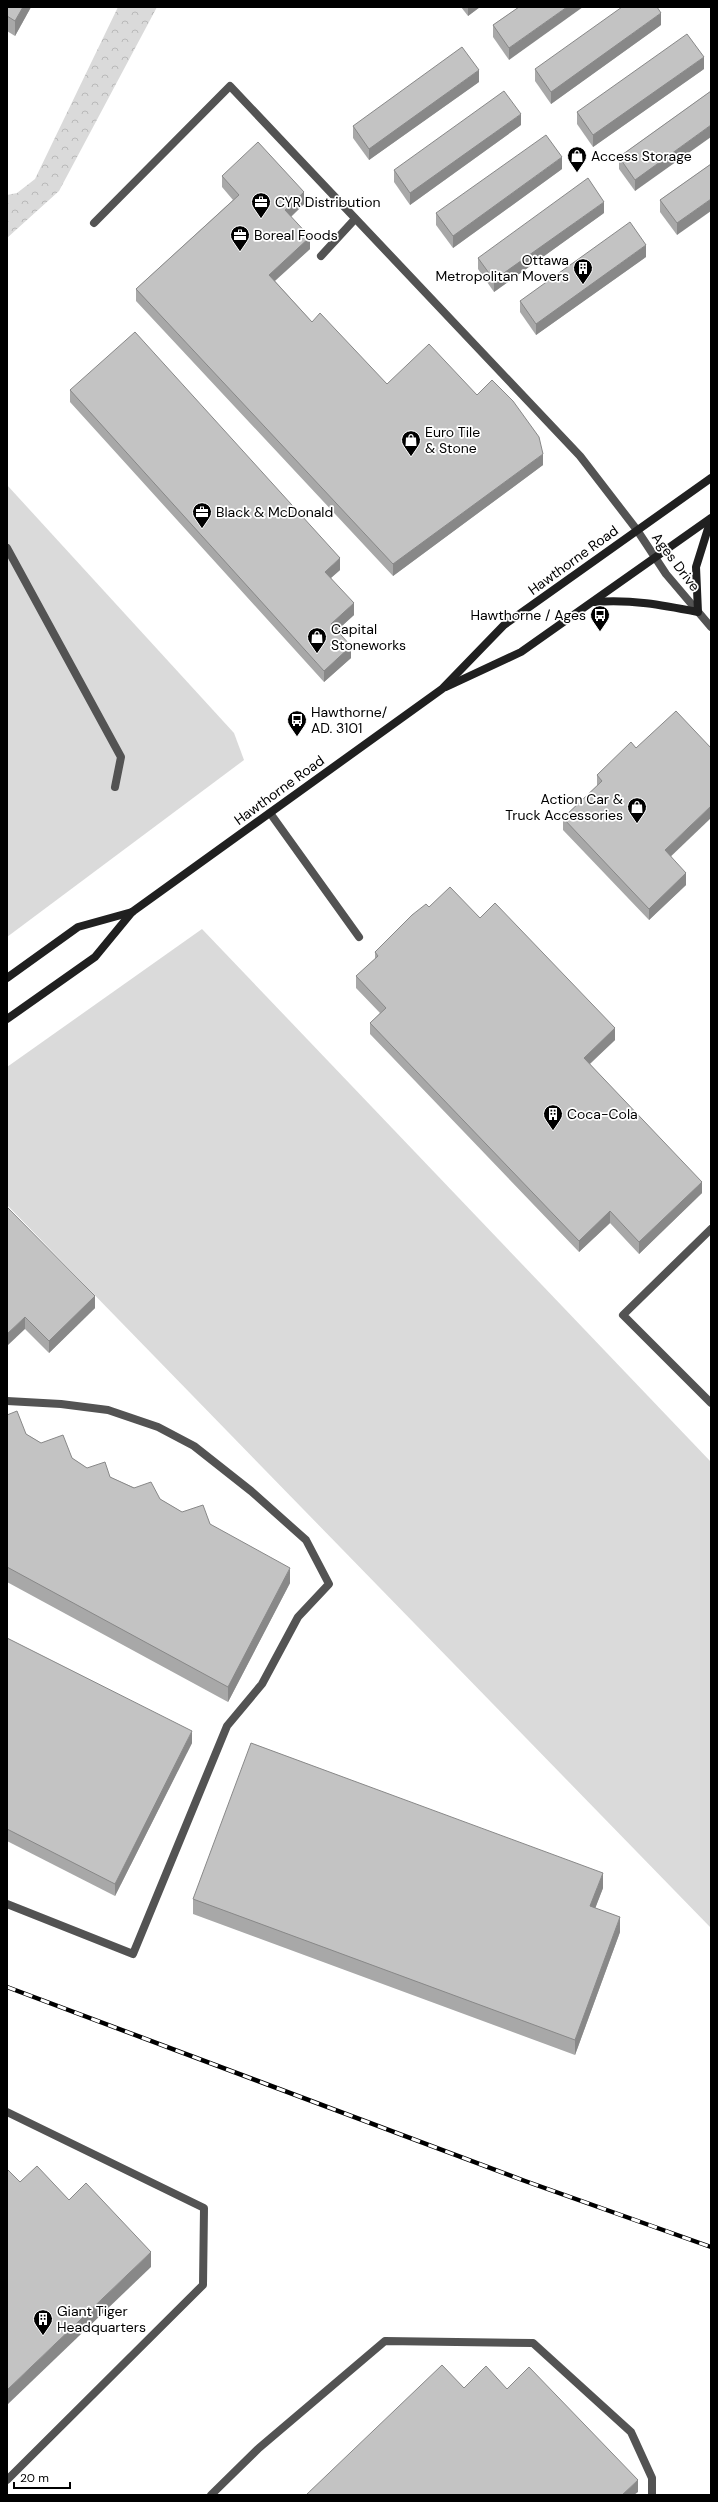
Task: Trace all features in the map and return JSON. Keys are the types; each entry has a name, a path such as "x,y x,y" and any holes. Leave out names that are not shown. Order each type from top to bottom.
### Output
{"main road":[{"name":"Hawthorne Road","path":"7,1019 95,957 132,912 442,689 504,625 711,478"},
{"name":"Hawthorne Road","path":"442,689 522,652 711,518"},
{"path":"593,602 622,600 646,601 698,612 696,567 711,518"},
{"name":"Hawthorne Road","path":"7,978 78,927 132,912"}],"street":[{"name":"Ages Drive","path":"94,223 230,86 580,456 637,530 655,559 711,627"},
{"path":"321,256 355,219"},
{"path":"7,548 121,756 115,787"},
{"path":"270,813 359,937"},
{"path":"711,1229 623,1315 711,1403"},
{"path":"7,1401 61,1404 108,1410 158,1427 194,1446 251,1491 306,1540 329,1584 298,1617 262,1684 226,1726 133,1954 7,1904"},
{"path":"7,2112 204,2208 204,2223 203,2285 7,2480"},
{"path":"211,2495 259,2448 385,2341 533,2343 631,2432 652,2478 652,2495"}],"green space":[{"path":"118,7 157,7 59,191 7,238 7,195 17,193 35,179"},
{"path":"7,485 234,733 244,760 7,937"},
{"path":"202,929 711,1462 711,1928 7,1205 7,1067"}],"building":[{"path":"7,7 23,7 15,21 7,16"},
{"path":"519,7 567,7 509,48 493,25"},
{"path":"622,7 657,7 661,13 551,92 535,69"},
{"path":"687,34 704,57 593,135 577,112"},
{"path":"462,47 479,70 369,149 353,126"},
{"path":"504,91 521,114 410,193 394,170"},
{"path":"711,91 711,125 635,180 619,157"},
{"path":"546,135 562,157 453,236 436,213"},
{"path":"258,142 304,192 285,210 310,237 269,275 312,322 320,313 387,384 429,344 477,395 492,380 513,401 539,437 543,454 393,564 136,289 239,195 222,176"},
{"path":"711,164 711,199 677,223 660,200"},
{"path":"588,178 604,202 494,280 478,258"},
{"name":"Ottawa Metropolitan Movers","path":"630,222 646,245 536,324 520,301"},
{"path":"135,332 340,558 325,572 354,603 331,624 351,646 324,671 70,390"},
{"name":"Action Car & Truck Accessories","path":"676,711 711,748 711,806 665,850 686,873 649,909 563,818 602,781 597,775 631,742 636,748"},
{"name":"Coca-Cola","path":"450,887 480,918 495,903 615,1028 584,1058 702,1182 639,1242 610,1211 579,1241 370,1023 386,1008 356,976 378,956 375,952 412,915 426,904 429,907"},
{"path":"7,1207 95,1296 49,1341 25,1317 7,1334"},
{"path":"17,1411 26,1434 41,1443 63,1435 72,1458 87,1468 105,1462 110,1477 134,1488 151,1482 160,1499 182,1512 203,1505 210,1524 290,1568 228,1687 7,1567 7,1415"},
{"path":"7,1638 192,1731 115,1884 7,1829"},
{"path":"251,1743 603,1873 590,1906 620,1917 575,2040 193,1899"},
{"name":"Giant Tiger Headquarters","path":"37,2166 69,2200 86,2183 151,2252 7,2390 7,2169 20,2182"},
{"path":"442,2365 464,2388 486,2366 507,2389 529,2367 638,2480 622,2495 306,2495"}],"railway":[{"path":"7,1987 525,2181 711,2247"}],"place":[{"name":"Access Storage","path":"577,173"},
{"name":"CYR Distribution","path":"261,219"},
{"name":"Boreal Foods","path":"240,252"},
{"name":"Ottawa Metropolitan Movers","path":"583,285"},
{"name":"Euro Tile & Stone","path":"411,457"},
{"name":"Black & McDonald","path":"202,529"},
{"name":"Hawthorne / Ages","path":"600,632"},
{"name":"Capital Stoneworks","path":"317,654"},
{"name":"Hawthorne/ AD. 3101","path":"297,737"},
{"name":"Action Car & Truck Accessories","path":"637,824"},
{"name":"Coca-Cola","path":"553,1131"},
{"name":"Giant Tiger Headquarters","path":"43,2336"}]}
